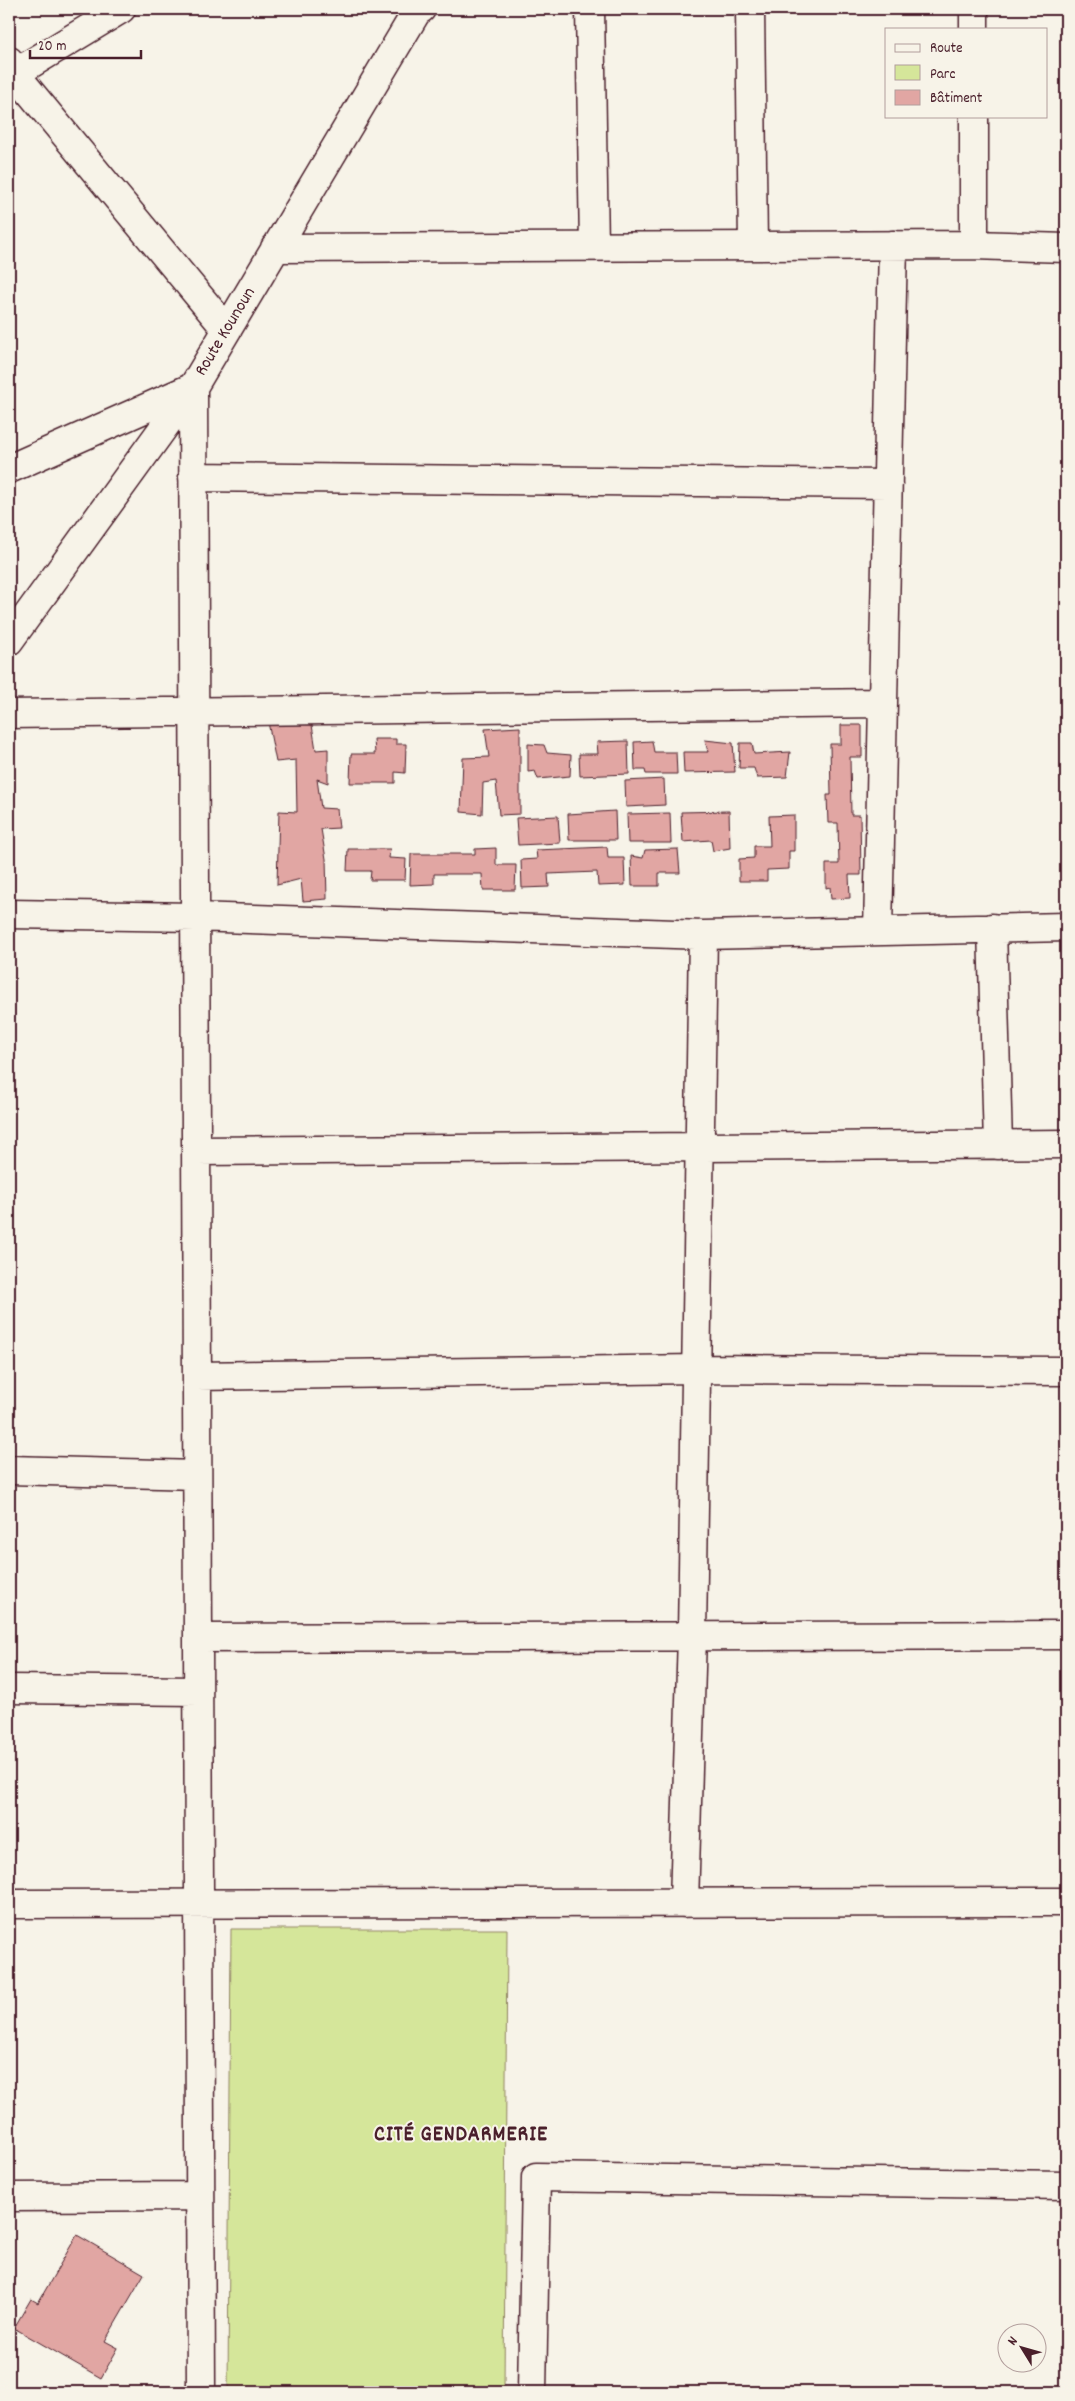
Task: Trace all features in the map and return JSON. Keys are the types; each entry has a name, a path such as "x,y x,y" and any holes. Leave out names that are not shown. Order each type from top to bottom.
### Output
{"street":[{"path":"121,9 11,71 227,330"},
{"name":"Route Kounoun","path":"9,641 193,387 417,11 421,9"},
{"path":"590,9 594,246"},
{"path":"750,9 753,245"},
{"path":"974,9 974,28"},
{"path":"974,118 974,245"},
{"path":"275,248 753,245 974,245 1066,248"},
{"path":"878,931 893,245"},
{"path":"10,465 193,387 201,2392"},
{"path":"193,477 888,484"},
{"path":"9,714 883,703"},
{"path":"9,914 195,918 703,935 1066,927"},
{"path":"992,928 998,1145"},
{"path":"684,1903 692,1635 703,935"},
{"path":"196,1151 701,1149 1066,1144"},
{"path":"197,1376 697,1369 1066,1370"},
{"path":"9,1470 197,1476"},
{"path":"198,1638 692,1635 1066,1636"},
{"path":"9,1689 198,1692"},
{"path":"9,1904 1066,1902"},
{"path":"532,2392 536,2178 1066,2185"},
{"path":"9,2197 200,2196"}],"green space":[{"path":"231,1929 507,1929 504,2392 228,2392"}],"building":[{"path":"268,722 312,725 316,750 328,749 328,783 317,779 321,808 337,809 339,828 321,829 326,859 327,899 303,901 301,879 277,885 279,811 297,812 296,760 276,762"},
{"path":"841,725 862,725 862,757 850,757 851,815 860,815 861,875 849,875 850,898 831,899 830,887 826,888 826,864 839,864 838,823 828,823 827,795 831,795 830,744 841,744"},
{"path":"520,727 520,814 499,815 496,781 483,783 482,814 461,812 463,758 489,757 485,729"},
{"path":"374,739 396,739 396,744 406,744 405,773 395,772 395,783 350,783 351,754 375,754"},
{"path":"705,740 733,743 735,772 684,773 683,752 708,752"},
{"path":"628,741 629,774 580,776 579,754 598,754 597,742"},
{"path":"652,741 654,752 676,752 677,774 646,774 645,770 635,770 634,742"},
{"path":"740,743 752,743 754,754 790,752 787,777 757,778 754,768 739,768"},
{"path":"528,744 544,745 547,753 571,755 570,776 538,779 535,771 528,772"},
{"path":"664,779 665,805 626,807 625,781"},
{"path":"615,811 616,840 569,840 568,814"},
{"path":"729,811 730,848 713,851 711,840 683,842 681,812"},
{"path":"670,813 671,843 628,843 627,814"},
{"path":"794,815 794,851 789,851 789,869 767,870 767,881 739,881 739,859 754,858 754,846 770,846 769,816"},
{"path":"558,816 560,843 518,845 516,818"},
{"path":"607,847 608,858 624,858 625,885 598,886 597,872 548,874 549,887 522,888 521,860 537,859 536,850"},
{"path":"496,848 496,865 516,865 515,890 483,890 482,874 434,874 434,884 410,885 411,854 475,854 475,849"},
{"path":"348,849 390,849 389,858 406,859 405,880 370,880 371,871 347,871"},
{"path":"678,849 680,873 659,873 659,886 632,886 631,856 643,858 645,850"},
{"path":"77,2235 144,2274 105,2341 118,2348 101,2378 14,2328 31,2299 38,2303"}],"district":[{"name":"CITÉ GENDARMERIE","path":"461,2135"}]}
